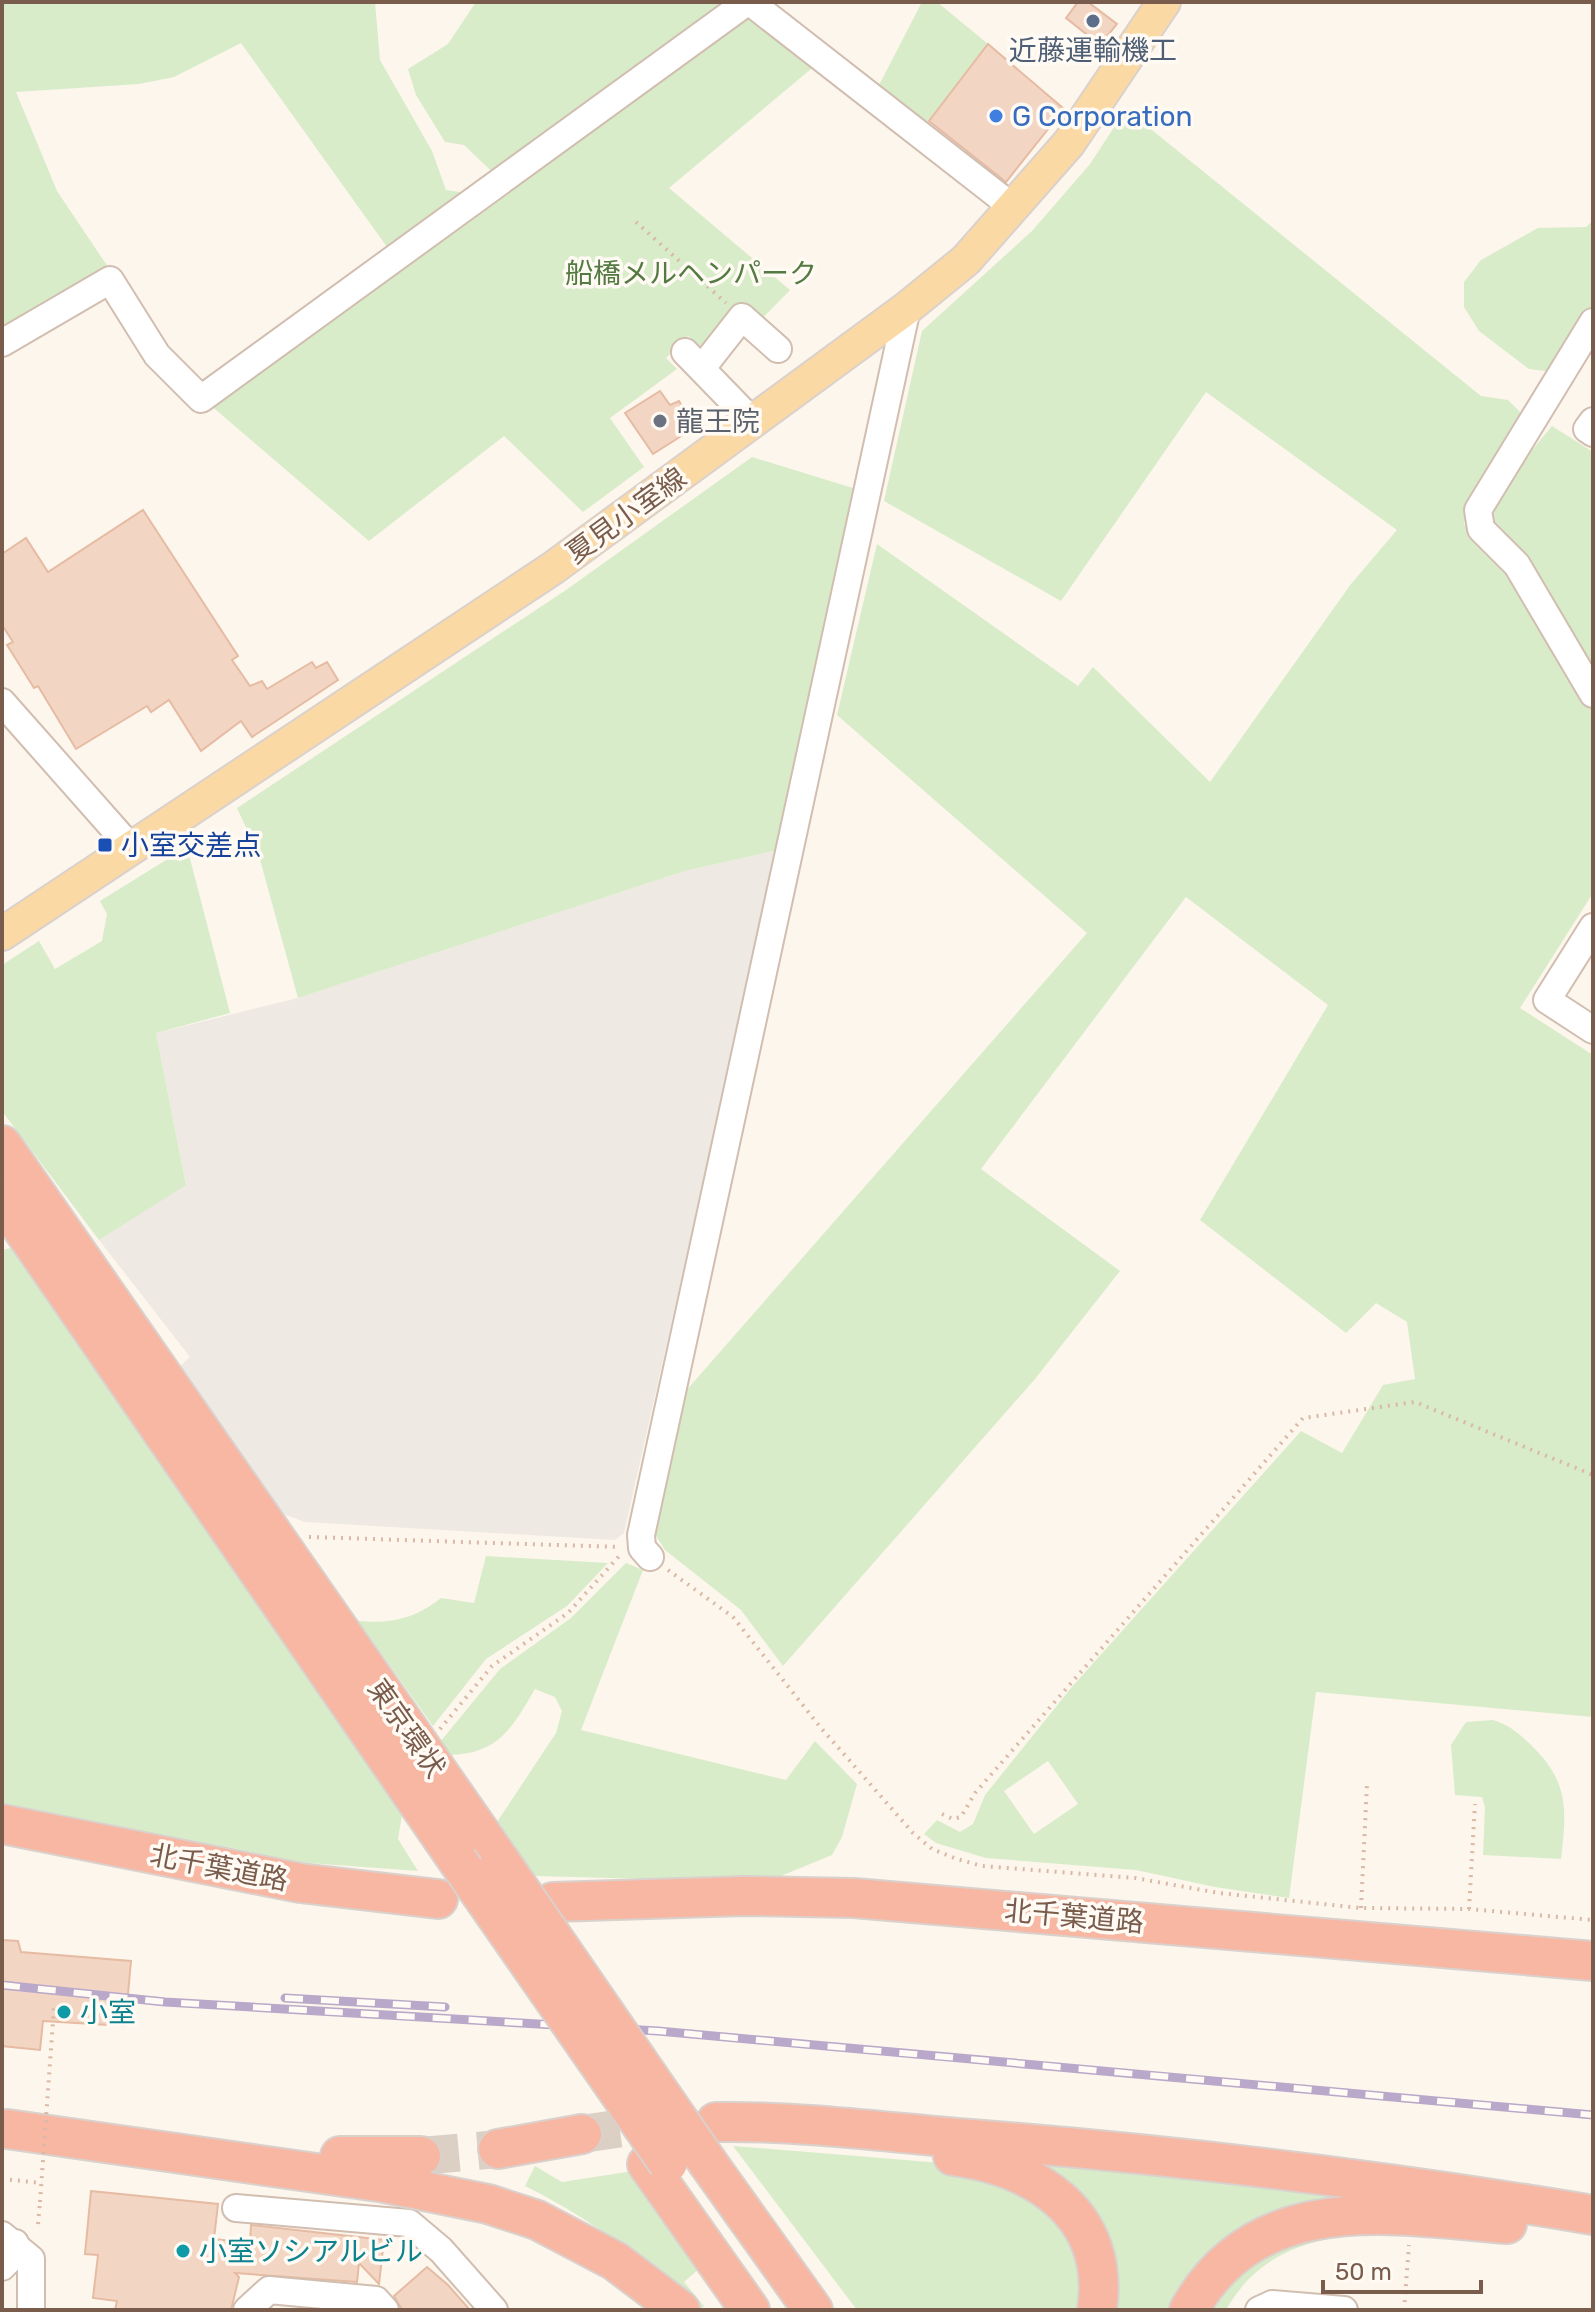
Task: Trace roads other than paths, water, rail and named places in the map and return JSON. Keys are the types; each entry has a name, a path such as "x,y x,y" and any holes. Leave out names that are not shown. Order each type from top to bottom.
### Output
{"highway":[{"name":"東京環状","path":"2,1145 730,2196 813,2310"},
{"name":"東京環状","path":"2,1199 393,1765 452,1860 658,2163 771,2310"},
{"name":"北千葉道路","path":"2,1824 300,1883 395,1897 438,1899"},
{"name":"北千葉道路","path":"553,1902 744,1896 854,1898 1593,1961"},
{"path":"1097,2310 1100,2277 1095,2249 1070,2209 1038,2182 967,2158 835,2142 716,2122 845,2125 1078,2148 1285,2171 1593,2215"},
{"path":"5,2129 299,2155 421,2156"},
{"path":"5,2129 178,2157 379,2182 488,2204 537,2220 615,2261 680,2310"},
{"path":"498,2149 582,2134"},
{"path":"658,2163 750,2310"},
{"path":"730,2196 773,2228 830,2310"},
{"path":"1189,2310 1203,2285 1243,2250 1298,2223 1330,2216 1359,2213 1593,2233"}],"main road":[{"name":"夏見小室線","path":"2,934 553,568 907,308 966,260 1069,143 1164,2"}],"street":[{"path":"2,343 110,280 157,355 201,399 748,2 1014,208"},
{"path":"650,1557 642,1548 645,1519 907,308"},
{"path":"753,422 693,360 742,317 778,349"},
{"path":"1593,322 1478,510 1481,529 1517,565 1593,694"},
{"path":"1593,421 1587,429 1593,433"},
{"path":"2,702 132,849"},
{"path":"1593,927 1547,1000 1593,1030"},
{"path":"236,2208 409,2223 441,2250 494,2310"},
{"path":"2,2267 9,2260 8,2239"},
{"path":"8,2239 32,2264 31,2310"},
{"path":"247,2310 269,2290 376,2300 385,2310"},
{"path":"1259,2310 1272,2304 1344,2310"}],"tunnel":[{"path":"582,2134 670,2121"},
{"path":"421,2156 498,2149"}],"railway":[{"path":"2,1985 165,2002 658,2031 1593,2115"},
{"path":"285,1998 445,2007"}],"place":[{"name":"近藤運輸機工","path":"1093,21"},
{"name":"G Corporation","path":"996,116"},
{"name":"龍王院","path":"660,421"},
{"name":"小室交差点","path":"105,845"},
{"name":"小室","path":"64,2012"},
{"name":"小室ソシアルビル","path":"183,2251"}],"park label":[{"name":"船橋メルヘンパーク","path":"691,273"}]}
